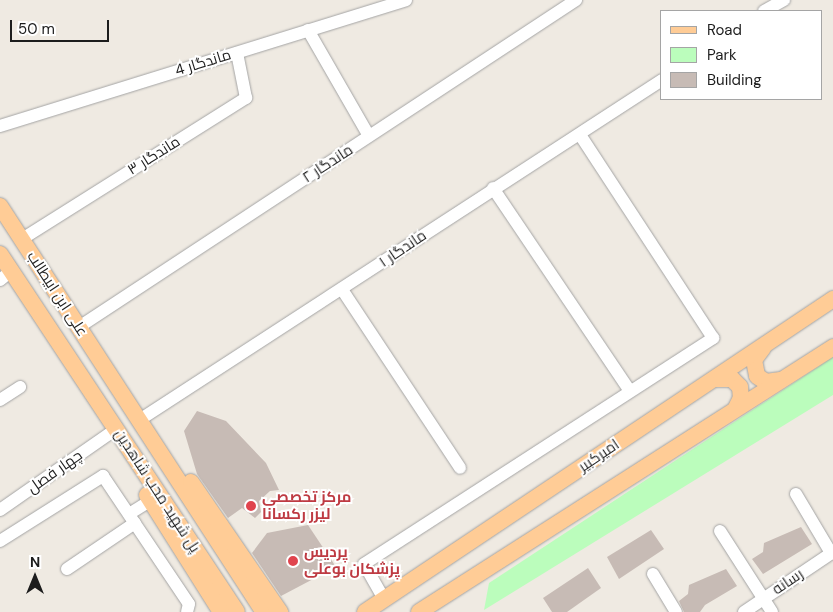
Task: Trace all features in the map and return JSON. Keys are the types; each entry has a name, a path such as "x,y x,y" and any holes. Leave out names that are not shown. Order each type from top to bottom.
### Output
{"main road":[{"name":"علی ابن ابیطالب","path":"0,206 79,327 112,383"},
{"name":"علی ابن ابیطالب","path":"0,254 6,276 75,366"},
{"name":"امیرکبیر","path":"365,612 833,299"},
{"path":"764,346 754,360 757,376 766,382 782,380"},
{"path":"419,612 833,347"},
{"path":"99,361 144,417 273,610"},
{"path":"75,366 109,434 221,612"},
{"name":"پل شهید محب شاهدین","path":"75,366 237,612"},
{"path":"716,379 732,379 740,387 741,398 736,408"},
{"name":"پل شهید محب شاهدین","path":"112,383 273,610"}],"street":[{"name":"ماندگار 4","path":"0,126 406,0"},
{"name":"ماندگار ۲","path":"79,327 576,0"},
{"path":"766,10 784,0"},
{"path":"308,30 369,136"},
{"name":"ماندگار ۳","path":"22,239 246,98 237,53"},
{"name":"ماندگار ۱","path":"144,417 342,291 493,188 580,135 660,81"},
{"path":"384,599 364,564 713,338 580,135"},
{"path":"493,188 630,391"},
{"path":"342,291 460,468"},
{"path":"0,400 20,387"},
{"name":"چهار فصل","path":"0,510 109,434"},
{"path":"0,541 99,476 106,479 189,604 187,612"},
{"path":"796,494 832,552"},
{"path":"67,569 132,519 150,500"},
{"path":"720,531 772,612"},
{"name":"رسانه","path":"744,612 832,552"},
{"path":"653,574 676,612"}],"green space":[{"path":"833,357 833,395 484,610 489,583"}],"building":[{"path":"197,411 226,421 266,463 279,490 270,491 259,501 261,512 255,518 242,508 228,518 197,474 184,431"},
{"name":"پردیس پزشکان بوعلی","path":"308,525 336,567 281,596 252,553 267,533"},
{"path":"801,527 812,544 763,574 752,559 763,552 764,543"},
{"path":"651,530 664,549 619,579 607,557"},
{"path":"588,568 601,588 567,612 552,612 543,598"},
{"path":"726,569 737,586 705,605 700,612 684,612 679,601 688,594 689,585"}],"place":[{"name":"مرکز تخصصی لیزر رکسانا","path":"251,506"},
{"name":"پردیس پزشکان بوعلی","path":"293,561"}]}
